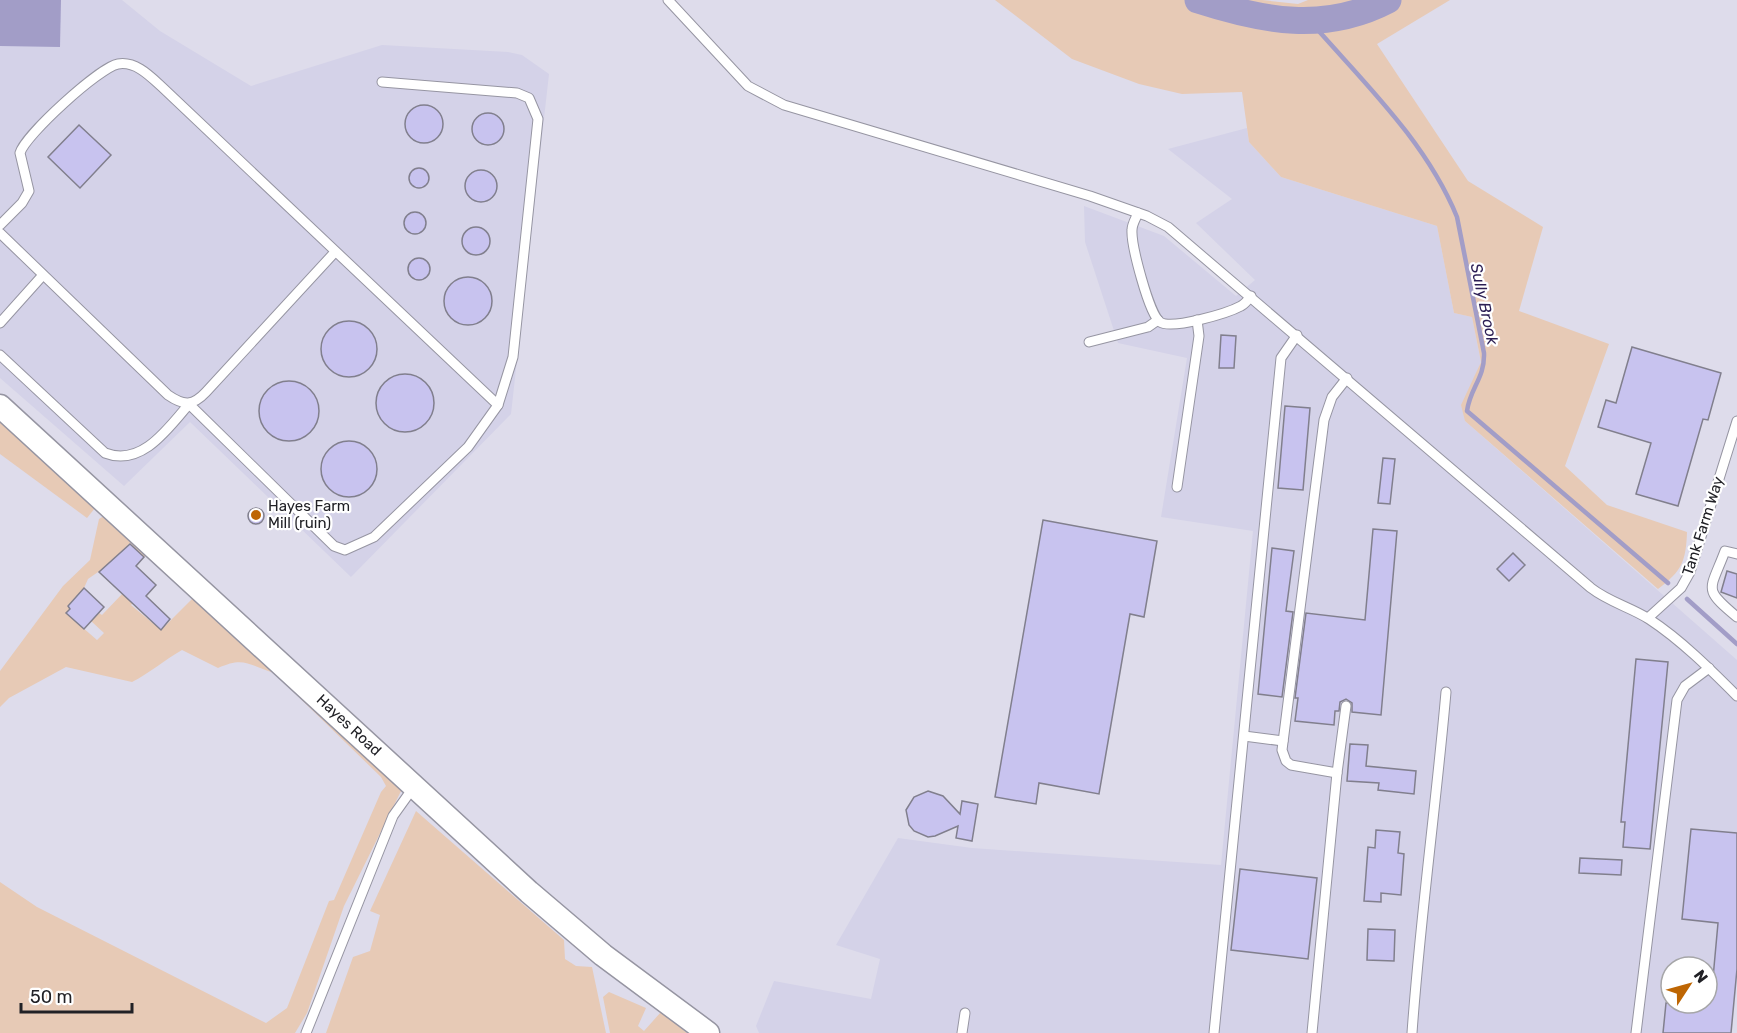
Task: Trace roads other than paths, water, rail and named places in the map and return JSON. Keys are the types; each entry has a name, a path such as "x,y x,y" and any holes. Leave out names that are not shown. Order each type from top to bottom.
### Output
{"street":[{"name":"Hayes Road","path":"0,406 529,892 603,955 708,1033"}],"lane":[{"path":"668,0 748,86 784,105 1090,196 1138,213 1168,227 1591,588 1605,598 1648,618 1709,668 1737,696"},
{"path":"0,225 22,202 29,191 20,159 26,141 101,73 118,64 126,64 142,70 162,87 498,405"},
{"path":"0,233 168,395 178,402 189,404 334,546 345,550 374,537 468,447 498,405 513,357 538,118 529,98 517,93 382,82"},
{"path":"1138,213 1133,223 1132,238 1150,308 1158,320 1169,325 1197,320 1241,306 1251,296"},
{"path":"0,355 73,426 105,453 118,458 135,456 147,447 189,404 200,398 335,252"},
{"path":"0,323 43,275"},
{"path":"1089,342 1148,327 1158,320"},
{"path":"1177,487 1199,336 1197,320"},
{"path":"1214,1033 1281,358 1296,335"},
{"path":"1337,773 1291,765 1283,756 1283,741 1324,420 1329,403 1347,378"},
{"name":"Tank Farm Way","path":"1648,618 1681,588 1690,572 1737,421"},
{"path":"1737,554 1725,551 1711,589 1714,598 1737,617"},
{"path":"1636,1033 1677,700 1685,686 1709,668"},
{"path":"1412,1033 1446,692"},
{"path":"1312,1033 1337,773 1346,706"},
{"path":"1244,736 1283,741"},
{"path":"306,1033 393,816 415,786"},
{"path":"962,1033 964,1013"}],"waterway":[{"path":"1198,0 1246,14 1294,20 1341,17 1388,0"},
{"name":"Sully Brook","path":"1310,21 1392,113 1411,138 1444,189 1457,217 1484,353 1480,376 1467,411 1668,583"},
{"name":"Sully Brook","path":"1687,599 1737,644"}],"place":[{"name":"Hayes Farm Mill (ruin)","path":"256,515"}]}
